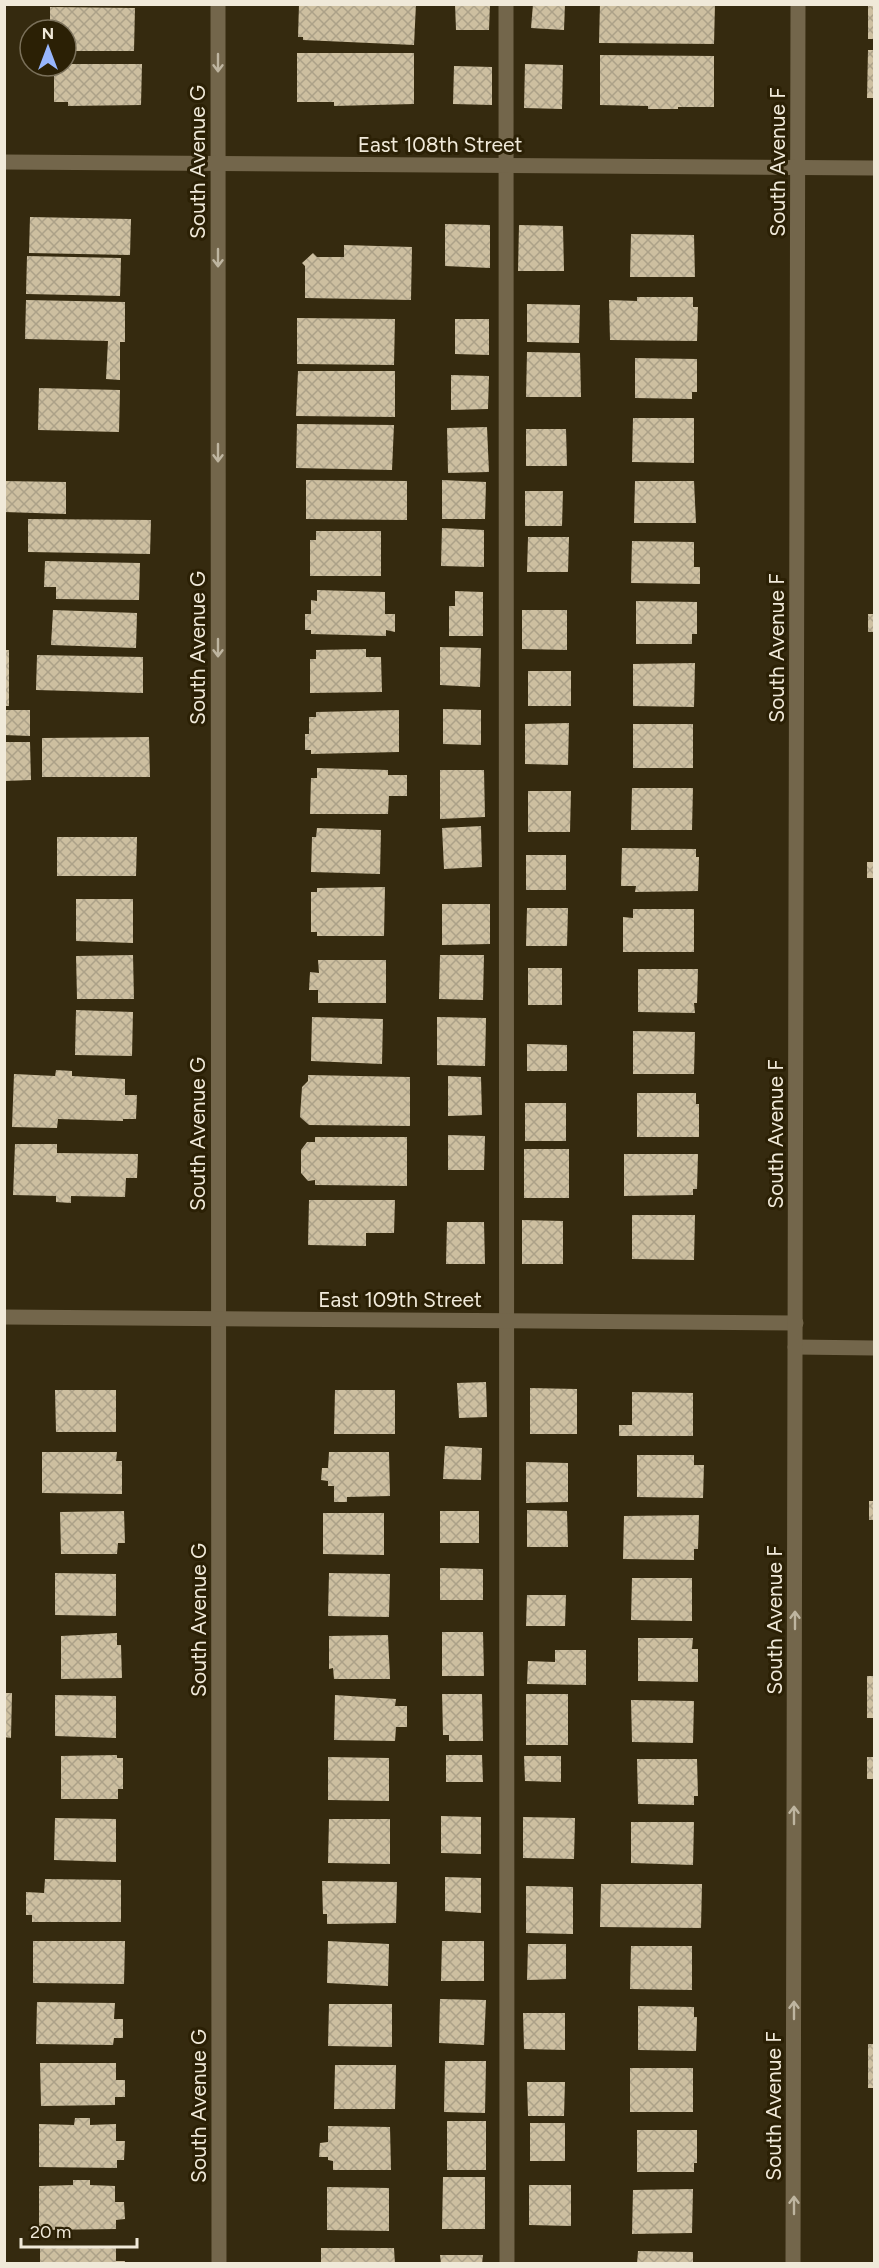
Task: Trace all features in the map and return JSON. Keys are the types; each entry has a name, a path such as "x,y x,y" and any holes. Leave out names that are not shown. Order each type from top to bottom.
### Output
{"street":[{"name":"South Avenue G","path":"218,4 219,2264"},
{"path":"506,4 507,2264"},
{"name":"South Avenue F","path":"794,2264 798,4"},
{"name":"East 108th Street","path":"4,162 874,168"},
{"name":"East 109th Street","path":"4,1317 796,1323"},
{"path":"795,1347 874,1348"}],"building":[{"path":"299,4 416,4 414,45 303,40 303,37 298,37"},
{"path":"455,4 490,4 489,30 456,30"},
{"path":"533,4 565,4 564,30 531,28"},
{"path":"600,4 715,4 714,44 599,43"},
{"path":"868,4 874,4 874,39 868,39"},
{"path":"50,7 135,8 134,51 78,51 78,18 50,18"},
{"path":"868,50 874,50 874,98 867,98"},
{"path":"297,53 414,53 414,104 334,106 334,102 297,102"},
{"path":"600,55 714,56 714,107 648,109 648,106 600,105"},
{"path":"78,64 142,64 141,105 68,106 68,102 54,102 54,78 78,78"},
{"path":"525,64 563,65 562,109 524,108"},
{"path":"454,66 492,67 492,105 453,104"},
{"path":"30,217 131,219 130,255 29,253"},
{"path":"445,224 490,225 490,268 445,266"},
{"path":"519,225 563,226 564,271 518,271"},
{"path":"631,234 694,235 695,277 630,277"},
{"path":"344,245 412,247 411,300 305,298 305,266 302,263 313,253 317,257 344,257"},
{"path":"27,256 121,258 120,296 26,294"},
{"path":"637,297 693,297 693,307 698,307 697,341 610,340 609,300 637,301"},
{"path":"26,300 125,302 125,342 120,342 120,380 106,379 108,341 25,339"},
{"path":"527,304 580,305 579,343 527,342"},
{"path":"297,318 395,319 394,365 297,364"},
{"path":"455,319 489,319 489,355 455,354"},
{"path":"527,352 580,353 581,397 526,397"},
{"path":"635,358 697,359 697,392 692,392 692,399 635,398"},
{"path":"298,371 395,371 395,417 296,416"},
{"path":"451,375 489,376 488,409 451,410"},
{"path":"39,388 120,390 119,432 38,430"},
{"path":"633,418 694,418 694,463 632,462"},
{"path":"297,424 394,425 392,470 296,468"},
{"path":"487,427 489,472 448,473 447,428"},
{"path":"526,429 566,429 567,466 526,466"},
{"path":"306,480 407,481 407,520 306,519"},
{"path":"442,480 486,482 485,519 442,519"},
{"path":"4,481 66,482 66,514 4,512"},
{"path":"635,481 694,481 696,523 634,523"},
{"path":"525,491 563,491 562,526 525,526"},
{"path":"28,519 151,520 150,554 28,552"},
{"path":"442,528 484,530 484,567 441,566"},
{"path":"316,531 381,531 381,576 310,576 310,540 316,540"},
{"path":"528,537 569,537 568,572 527,572"},
{"path":"632,541 694,542 694,567 700,567 700,584 631,583"},
{"path":"45,561 140,563 139,600 56,599 56,587 44,587"},
{"path":"317,590 385,592 385,614 395,614 395,632 386,630 386,636 311,634 311,630 305,630 305,614 311,614 311,600 317,601"},
{"path":"455,591 483,592 483,636 449,636 449,606 455,606"},
{"path":"636,601 697,602 697,634 692,634 692,644 636,644"},
{"path":"53,610 137,613 136,648 51,645"},
{"path":"522,610 567,610 567,650 522,649"},
{"path":"868,614 874,614 874,632 868,632"},
{"path":"440,647 481,648 480,687 440,685"},
{"path":"366,649 366,657 381,657 382,692 310,693 310,659 316,659 316,650"},
{"path":"4,650 9,650 9,706 4,706"},
{"path":"37,655 143,657 143,693 36,690"},
{"path":"695,663 694,707 633,706 633,664"},
{"path":"528,671 571,671 571,706 528,706"},
{"path":"443,709 481,710 481,745 443,744"},
{"path":"4,710 30,710 30,736 4,735"},
{"path":"399,710 399,752 311,754 311,750 305,750 305,734 309,734 309,717 316,717 316,712"},
{"path":"569,723 568,765 525,764 525,724"},
{"path":"633,724 693,724 693,768 633,768"},
{"path":"149,737 150,777 42,777 42,738"},
{"path":"4,742 30,742 31,780 4,781"},
{"path":"317,768 388,770 388,775 407,775 407,796 389,796 388,814 310,814 311,778 317,778"},
{"path":"440,770 484,770 485,817 440,819"},
{"path":"632,788 693,788 692,830 631,830"},
{"path":"528,791 571,791 570,832 528,832"},
{"path":"481,826 482,867 444,869 442,828"},
{"path":"317,828 381,830 380,874 311,872 312,837 316,837"},
{"path":"57,837 137,837 136,876 57,876"},
{"path":"622,848 696,849 696,857 699,857 698,891 635,892 636,886 621,886"},
{"path":"526,855 566,855 566,890 526,890"},
{"path":"867,862 874,862 874,878 867,878"},
{"path":"385,887 384,936 317,936 317,932 311,932 311,892 317,892 317,888"},
{"path":"76,899 133,899 133,943 76,941"},
{"path":"442,904 490,904 490,944 442,945"},
{"path":"527,908 568,908 567,946 526,946"},
{"path":"633,909 694,909 694,952 623,952 623,917 633,918"},
{"path":"133,955 134,999 77,999 76,956"},
{"path":"440,955 484,955 483,1000 439,999"},
{"path":"318,960 386,960 386,1003 318,1003 318,990 309,990 310,972 319,973"},
{"path":"528,968 562,968 562,1005 528,1005"},
{"path":"638,969 698,969 695,1013 638,1012"},
{"path":"76,1010 133,1012 132,1056 75,1055"},
{"path":"312,1017 383,1019 382,1064 311,1061"},
{"path":"437,1017 486,1018 485,1066 437,1065"},
{"path":"633,1031 695,1032 694,1074 633,1074"},
{"path":"527,1044 567,1045 567,1071 527,1071"},
{"path":"56,1070 72,1071 72,1076 125,1079 125,1095 137,1095 136,1119 123,1119 123,1121 58,1119 57,1128 12,1127 14,1074 55,1076"},
{"path":"308,1075 410,1077 410,1126 309,1125 300,1117 302,1087 308,1081"},
{"path":"448,1076 481,1077 482,1115 448,1116"},
{"path":"637,1093 696,1093 696,1104 699,1104 699,1137 637,1137"},
{"path":"525,1103 566,1103 566,1141 525,1141"},
{"path":"448,1135 485,1136 484,1170 448,1170"},
{"path":"315,1137 407,1137 407,1186 315,1185 315,1180 308,1181 301,1173 301,1150 307,1142 315,1142"},
{"path":"15,1144 57,1144 57,1153 138,1154 137,1178 126,1178 125,1197 71,1196 71,1203 56,1202 56,1196 13,1195"},
{"path":"524,1149 569,1149 569,1198 524,1198"},
{"path":"624,1154 698,1154 697,1189 693,1189 693,1195 624,1196"},
{"path":"309,1200 395,1200 394,1233 366,1233 366,1246 308,1245"},
{"path":"632,1215 695,1215 694,1260 632,1259"},
{"path":"522,1220 563,1221 563,1264 522,1264"},
{"path":"447,1222 484,1222 485,1264 446,1264"},
{"path":"486,1382 487,1417 459,1418 457,1383"},
{"path":"530,1388 577,1389 577,1434 530,1434"},
{"path":"55,1390 116,1390 116,1432 56,1432"},
{"path":"335,1390 395,1390 395,1434 334,1434"},
{"path":"632,1392 693,1393 693,1436 619,1436 619,1425 632,1425"},
{"path":"445,1446 482,1448 481,1480 443,1479"},
{"path":"42,1452 117,1452 116,1461 122,1461 122,1494 42,1493"},
{"path":"329,1452 389,1452 390,1496 347,1497 347,1502 334,1502 334,1486 328,1486 328,1481 321,1480 322,1468 328,1468"},
{"path":"637,1455 694,1455 694,1465 704,1465 703,1498 637,1497"},
{"path":"526,1462 568,1463 568,1502 526,1503"},
{"path":"869,1501 874,1501 874,1520 869,1520"},
{"path":"527,1510 567,1511 568,1547 527,1547"},
{"path":"124,1511 125,1543 118,1543 117,1554 61,1554 60,1512"},
{"path":"440,1511 479,1511 479,1543 440,1543"},
{"path":"323,1513 384,1513 384,1555 323,1554"},
{"path":"699,1515 698,1549 694,1549 694,1560 623,1559 624,1516"},
{"path":"440,1568 483,1569 483,1600 440,1600"},
{"path":"55,1573 116,1574 116,1616 55,1615"},
{"path":"329,1573 390,1574 389,1617 328,1616"},
{"path":"632,1578 692,1578 692,1621 631,1620"},
{"path":"527,1595 566,1595 565,1626 526,1626"},
{"path":"442,1632 483,1632 484,1676 442,1676"},
{"path":"117,1633 117,1645 121,1645 122,1678 61,1679 61,1636"},
{"path":"388,1635 390,1679 334,1679 333,1668 329,1669 329,1636"},
{"path":"638,1638 693,1638 692,1649 698,1649 698,1682 638,1681"},
{"path":"555,1650 586,1650 586,1685 527,1684 528,1661 555,1662"},
{"path":"867,1676 874,1676 874,1718 867,1718"},
{"path":"4,1693 12,1693 11,1738 4,1737"},
{"path":"442,1694 482,1694 483,1741 449,1741 449,1735 443,1735"},
{"path":"526,1694 568,1694 568,1745 526,1745"},
{"path":"55,1695 116,1696 116,1738 55,1736"},
{"path":"335,1695 396,1699 395,1706 407,1706 407,1727 396,1727 395,1741 334,1740"},
{"path":"631,1700 694,1701 693,1743 632,1742"},
{"path":"117,1755 117,1758 123,1758 123,1789 118,1789 118,1799 61,1799 61,1756"},
{"path":"446,1755 482,1755 483,1782 446,1782"},
{"path":"524,1756 561,1756 561,1782 525,1781"},
{"path":"328,1757 389,1758 389,1801 328,1800"},
{"path":"867,1757 874,1757 874,1779 867,1779"},
{"path":"637,1759 697,1759 698,1796 694,1796 694,1805 638,1804"},
{"path":"441,1816 481,1817 481,1854 441,1853"},
{"path":"523,1817 575,1818 574,1859 523,1858"},
{"path":"55,1818 116,1819 116,1862 54,1860"},
{"path":"329,1819 390,1819 390,1864 328,1863"},
{"path":"631,1822 694,1822 693,1865 631,1863"},
{"path":"445,1877 481,1878 481,1913 445,1911"},
{"path":"45,1879 121,1880 121,1922 32,1922 32,1915 26,1915 26,1892 44,1893"},
{"path":"322,1881 397,1882 396,1923 327,1924 327,1914 323,1914"},
{"path":"601,1884 702,1884 701,1928 600,1927"},
{"path":"526,1886 573,1887 573,1934 526,1933"},
{"path":"33,1941 125,1941 124,1984 33,1983"},
{"path":"328,1941 389,1944 388,1986 327,1983"},
{"path":"442,1941 484,1941 484,1981 441,1981"},
{"path":"528,1944 566,1944 566,1979 527,1980"},
{"path":"631,1946 692,1946 692,1990 630,1989"},
{"path":"440,1999 486,2000 484,2045 439,2043"},
{"path":"37,2002 115,2003 114,2019 123,2019 123,2038 114,2038 113,2045 36,2044"},
{"path":"329,2004 392,2004 392,2047 328,2046"},
{"path":"638,2006 694,2007 694,2017 697,2017 696,2051 638,2050"},
{"path":"523,2013 565,2013 565,2050 524,2049"},
{"path":"868,2044 874,2044 874,2088 868,2088"},
{"path":"445,2061 486,2061 485,2113 444,2112"},
{"path":"40,2063 116,2063 116,2080 125,2080 125,2097 115,2097 115,2105 41,2106"},
{"path":"335,2065 396,2065 395,2109 334,2109"},
{"path":"630,2068 693,2068 693,2112 630,2112"},
{"path":"527,2082 565,2082 564,2116 528,2116"},
{"path":"75,2118 90,2118 90,2125 116,2124 116,2141 125,2141 124,2160 117,2160 117,2168 39,2167 39,2124 74,2125"},
{"path":"447,2121 486,2121 486,2170 447,2170"},
{"path":"530,2123 565,2123 565,2161 530,2161"},
{"path":"328,2126 390,2127 391,2170 333,2170 333,2161 328,2160 328,2157 319,2157 320,2143 328,2142"},
{"path":"637,2130 697,2130 697,2163 694,2163 694,2172 637,2172"},
{"path":"443,2177 485,2177 485,2229 442,2229"},
{"path":"73,2180 90,2180 90,2185 115,2186 115,2202 124,2202 125,2219 116,2220 116,2229 39,2230 39,2186 73,2185"},
{"path":"529,2185 571,2185 571,2226 529,2225"},
{"path":"327,2187 389,2188 389,2231 327,2230"},
{"path":"693,2189 692,2233 632,2234 633,2190"},
{"path":"40,2247 116,2248 116,2261 125,2261 125,2264 40,2264"},
{"path":"321,2248 394,2248 395,2264 321,2264"},
{"path":"638,2251 693,2252 693,2264 637,2264"},
{"path":"440,2255 483,2255 482,2264 441,2264"}]}
